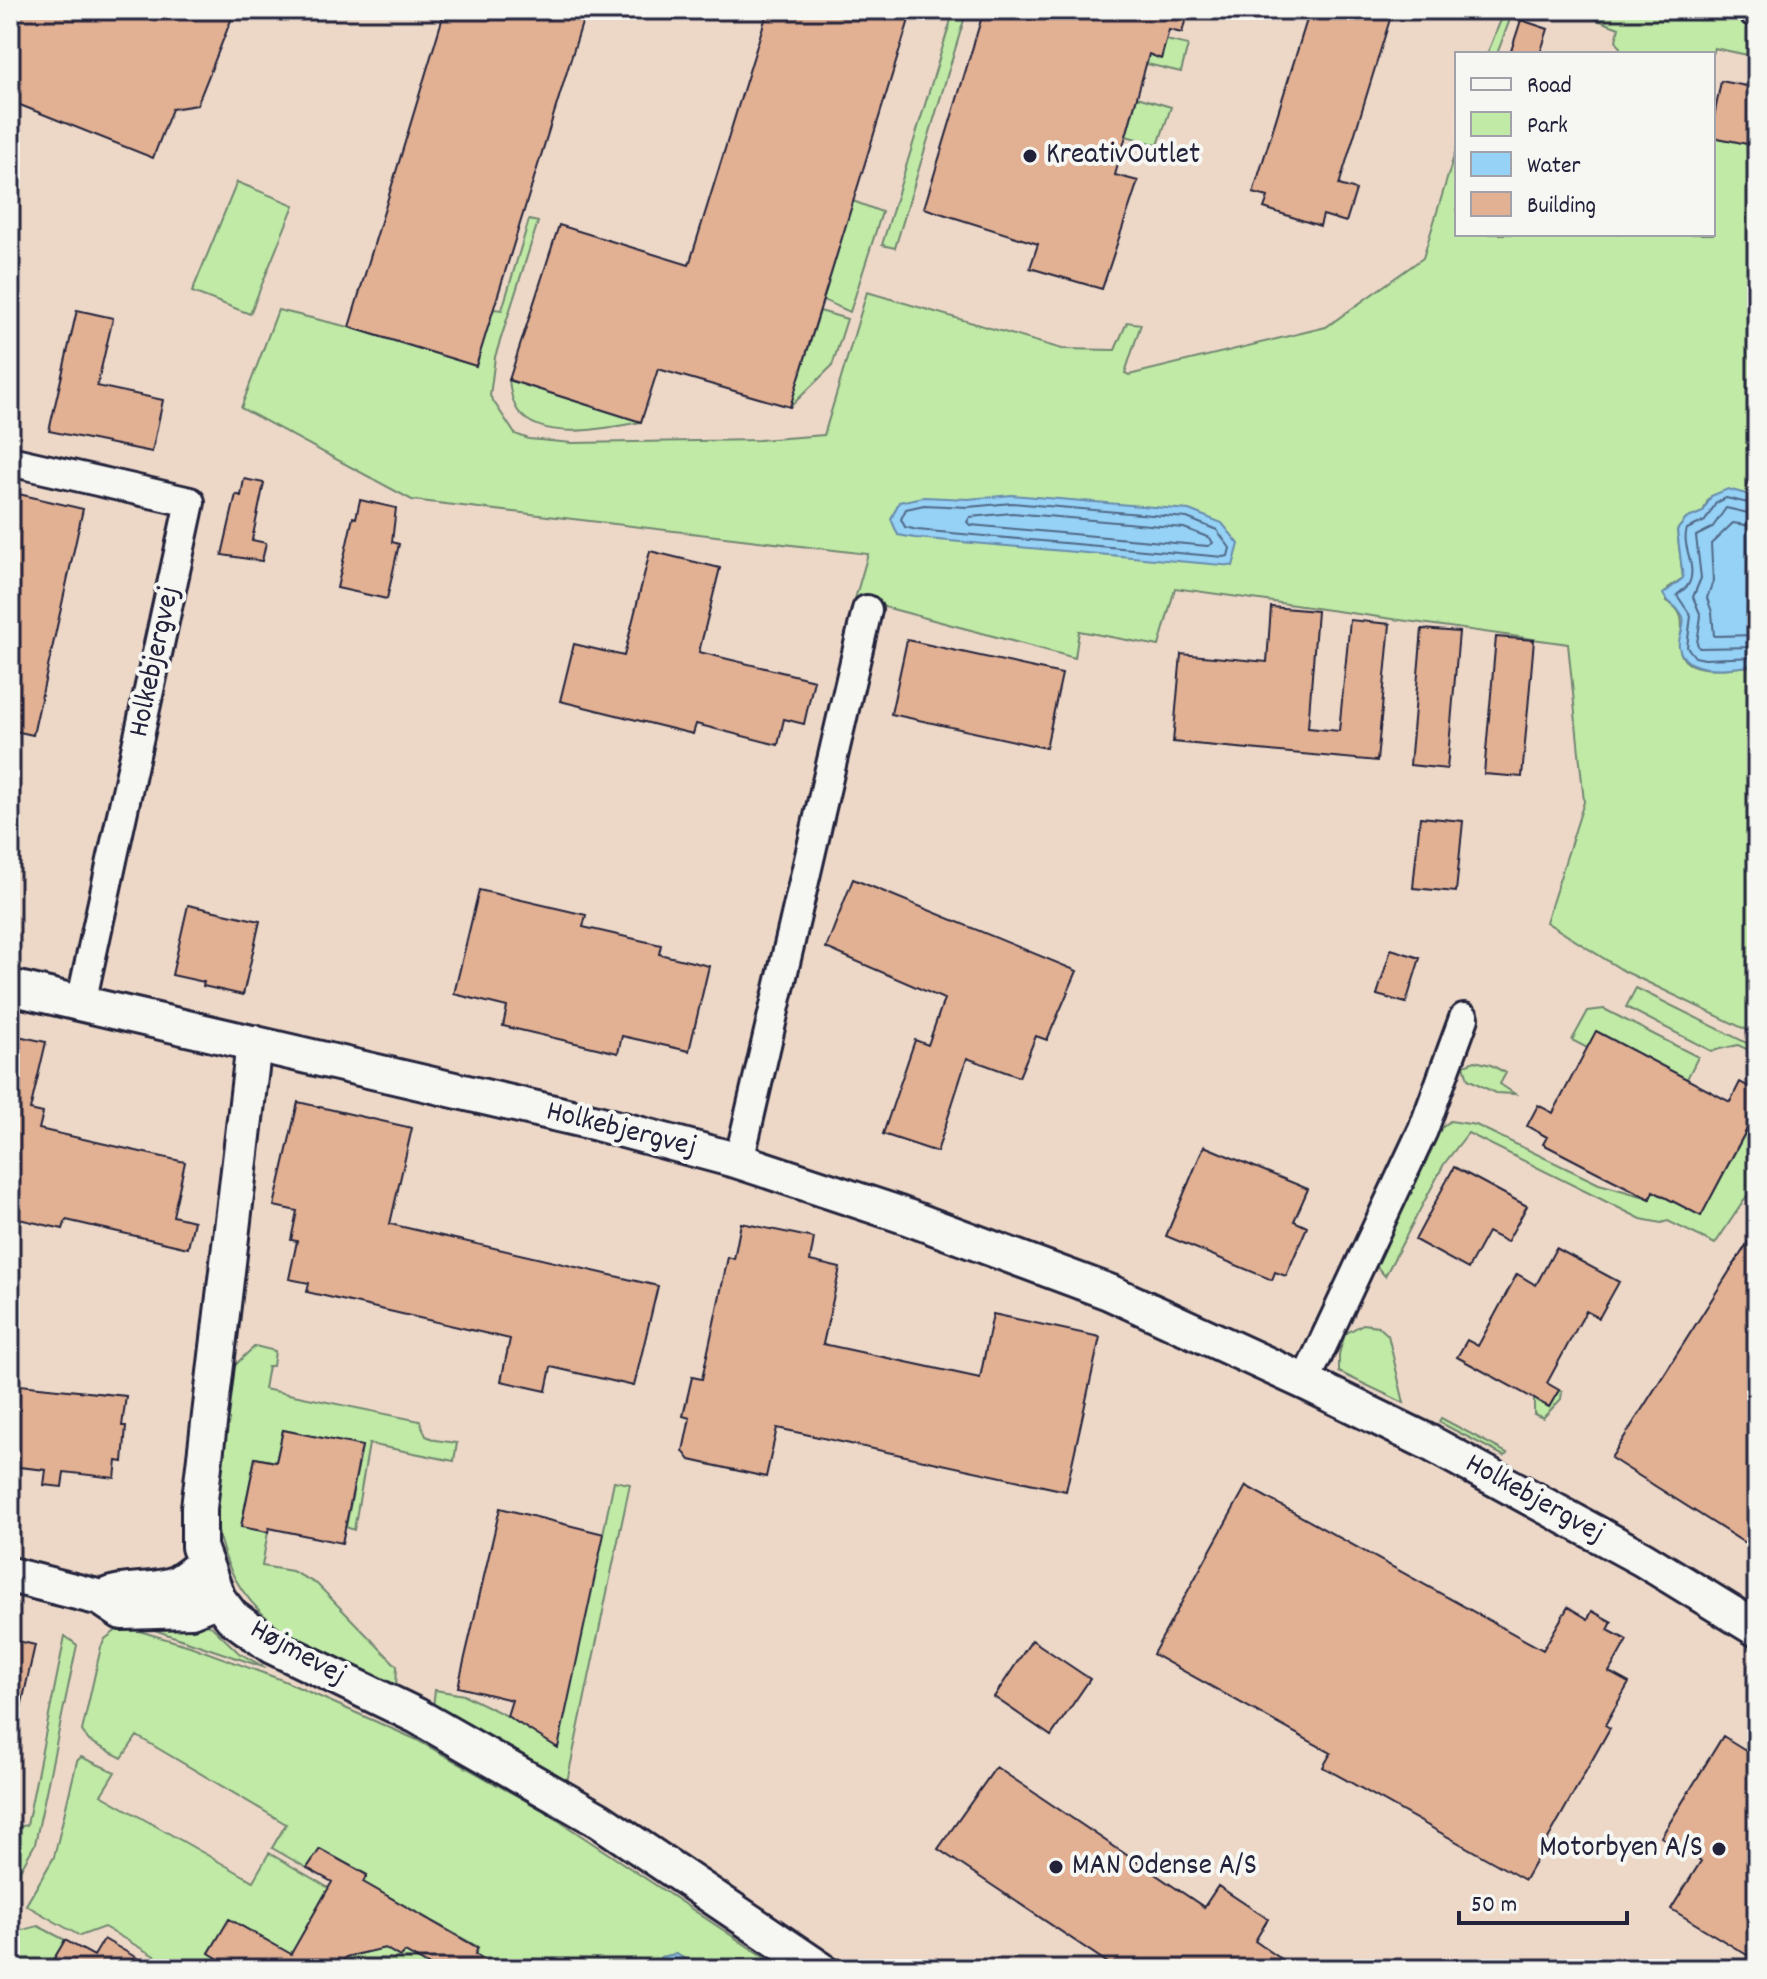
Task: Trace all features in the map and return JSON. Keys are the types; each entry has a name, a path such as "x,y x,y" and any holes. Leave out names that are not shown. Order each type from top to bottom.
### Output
{"street":[{"name":"Holkebjergvej","path":"10,461 190,502 81,1003"},
{"name":"Holkebjergvej","path":"739,1161 867,610"},
{"name":"Holkebjergvej","path":"10,987 597,1123 739,1161 899,1214 1109,1292 1305,1382 1430,1443 1643,1559 1757,1629"},
{"path":"1305,1382 1423,1130 1464,1018"},
{"name":"Højmevej","path":"254,1043 199,1508 199,1547 218,1599 232,1617 272,1646 417,1716 599,1820 820,1969"},
{"path":"101,1598 121,1591 175,1585 205,1563"},
{"path":"10,1575 101,1598 122,1612 191,1610 218,1599"}],"shaded area":[{"path":"10,10 1757,10 1757,1969 10,1969"}],"green space":[{"path":"954,10 967,10 895,248 882,245"},
{"path":"1505,10 1518,10 1512,14 1498,52 1488,52"},
{"path":"1591,10 1687,10 1757,24 1757,57 1714,48 1713,52 1622,52 1616,40 1619,28 1589,17"},
{"path":"1166,40 1188,45 1181,72 1147,64 1149,54 1161,59"},
{"path":"1137,97 1171,107 1158,145 1126,136"},
{"path":"1715,137 1757,146 1757,497 1708,500 1703,512 1686,519 1677,530 1683,578 1668,588 1666,601 1681,616 1681,652 1692,665 1715,669 1757,665 1757,1035 1624,971 1546,922 1584,802 1568,644 1175,588 1159,646 1079,631 1075,658 855,599 868,554 412,500 241,408 278,310 349,327 476,366 493,309 502,310 529,220 538,222 495,357 490,396 515,434 529,439 572,443 759,440 824,435 867,292 1062,349 1115,350 1127,322 1141,324 1125,373 1129,375 1326,327 1423,258 1455,153 1455,236 1715,236"},
{"path":"237,182 294,205 250,314 192,292"},
{"path":"853,201 882,212 850,312 823,300"},
{"path":"820,311 847,319 832,366 790,407"},
{"path":"509,380 641,422 576,431 543,427 529,421 518,411"},
{"path":"1636,988 1757,1048 1757,1054 1738,1045 1711,1051 1626,1007"},
{"path":"1604,1009 1698,1057 1687,1079 1596,1032 1587,1048 1572,1040 1588,1011"},
{"path":"1475,1061 1506,1073 1500,1084 1515,1094 1495,1093 1468,1079 1464,1065"},
{"path":"1450,1121 1476,1125 1599,1184 1649,1198 1653,1191 1701,1216 1747,1130 1757,1135 1757,1181 1715,1244 1668,1221 1661,1223 1641,1219 1468,1133 1444,1164 1385,1276 1376,1266 1438,1131"},
{"path":"1363,1324 1378,1326 1388,1335 1404,1403 1339,1372 1339,1354 1345,1334"},
{"path":"255,1346 275,1351 273,1366 268,1366 264,1389 420,1421 426,1436 457,1443 454,1461 369,1444 354,1530 346,1527 362,1446 283,1430 276,1462 255,1458 241,1526 268,1532 262,1566 292,1571 317,1584 397,1666 396,1689 328,1657 270,1621 248,1598 231,1570 219,1536 215,1482 228,1379 235,1366"},
{"path":"1559,1390 1562,1392 1561,1399 1543,1418 1534,1414 1534,1399 1549,1407"},
{"path":"1441,1418 1507,1453 1504,1456 1439,1422"},
{"path":"614,1481 630,1484 567,1782 433,1707 435,1690 464,1695 507,1716 603,1534"},
{"path":"202,1621 239,1653 266,1668 131,1622"},
{"path":"122,1626 190,1646 282,1680 415,1739 544,1811 782,1969 703,1969 676,1954 661,1957 658,1962 660,1969 501,1969 475,1954 478,1947 363,1882 367,1875 320,1849 307,1868 272,1848 286,1824 137,1736 122,1758 89,1741 82,1731 101,1647 105,1639"},
{"path":"65,1636 77,1645 35,1844 10,1888 10,1829 27,1825"},
{"path":"81,1757 115,1772 101,1795 253,1881 269,1853 334,1891 326,1892 283,1969 276,1946 230,1919 209,1953 235,1969 177,1969 104,1927 80,1936 26,1905 54,1857 77,1761"},
{"path":"38,1926 65,1940 48,1969 10,1969 11,1933"},
{"path":"385,1948 400,1957 405,1952 435,1969 337,1969 346,1957"}],"water":[{"path":"1728,489 1757,497 1757,665 1701,667 1683,657 1679,643 1683,617 1663,594 1683,578 1677,530 1686,519 1703,512 1711,496"},
{"path":"1012,495 1189,510 1222,523 1239,544 1233,566 915,538 898,535 891,519 899,502 924,497 968,499"},
{"path":"676,1954 703,1969 660,1969 658,1962 661,1957"}],"building":[{"path":"10,10 235,10 197,105 172,109 153,158 10,101"},
{"path":"445,10 586,10 476,366 349,327"},
{"path":"768,10 912,10 790,407 658,369 641,422 509,380 559,225 689,265"},
{"name":"KreativOutlet","path":"984,10 1188,10 1182,33 1169,30 1161,59 1149,54 1115,175 1138,181 1102,289 1030,268 1038,244 924,208"},
{"path":"1310,10 1373,10 1391,16 1339,185 1356,190 1346,222 1323,215 1320,226 1264,208 1268,197 1253,193"},
{"path":"1521,20 1548,29 1541,52 1511,52"},
{"path":"1721,81 1757,88 1757,146 1715,137 1715,112"},
{"path":"77,310 113,318 97,386 163,400 152,452 49,431"},
{"path":"244,479 264,483 252,540 266,543 262,561 222,555 236,494 241,496"},
{"path":"10,492 83,509 33,735 10,730"},
{"path":"360,500 396,508 392,542 399,544 387,599 337,588 353,517 356,518"},
{"path":"650,551 720,568 699,652 814,680 804,724 784,719 778,745 696,724 693,734 560,701 574,644 624,656"},
{"path":"1271,607 1317,611 1308,728 1339,731 1350,620 1390,624 1377,761 1173,742 1181,654 1267,662"},
{"path":"1422,629 1459,632 1447,769 1410,765"},
{"path":"1496,637 1534,640 1522,777 1484,774"},
{"path":"907,640 1062,674 1046,748 891,714"},
{"path":"1420,817 1463,821 1456,892 1413,888"},
{"path":"853,879 1077,971 1047,1040 1036,1036 1019,1077 967,1058 937,1152 883,1134 915,1040 928,1045 944,999 826,948"},
{"path":"479,890 586,915 583,927 661,945 659,954 709,966 689,1051 622,1036 618,1053 503,1026 507,1007 454,994"},
{"path":"188,905 260,921 243,995 172,975"},
{"path":"1391,949 1420,958 1406,1003 1377,995"},
{"path":"1596,1031 1730,1102 1740,1082 1757,1091 1757,1110 1701,1216 1653,1191 1650,1199 1597,1172 1543,1144 1547,1137 1527,1126 1538,1105 1553,1113"},
{"path":"18,1036 46,1042 30,1110 43,1113 39,1129 185,1162 173,1216 194,1221 188,1248 66,1220 63,1229 10,1217 10,1046 15,1048"},
{"path":"298,1102 412,1128 390,1224 658,1286 634,1386 551,1367 546,1391 501,1381 510,1339 307,1292 309,1283 289,1279 297,1241 291,1240 297,1211 274,1206"},
{"path":"1204,1146 1308,1189 1294,1221 1307,1227 1286,1276 1275,1272 1272,1280 1166,1236"},
{"path":"1454,1167 1527,1206 1507,1242 1488,1232 1468,1269 1415,1240"},
{"path":"741,1223 814,1238 810,1261 840,1268 823,1344 980,1378 993,1314 1100,1337 1066,1491 777,1428 766,1477 690,1460 683,1451 690,1418 683,1416 692,1377 702,1379 728,1257 734,1259"},
{"path":"1757,1228 1757,1524 1745,1543 1611,1458"},
{"path":"1556,1248 1619,1282 1599,1318 1586,1311 1547,1383 1559,1390 1549,1407 1457,1357 1467,1340 1478,1346 1517,1274 1536,1285"},
{"path":"10,1384 126,1396 122,1426 126,1426 123,1462 117,1461 115,1478 64,1472 62,1487 44,1485 46,1470 10,1466"},
{"path":"283,1430 362,1446 342,1543 269,1528 268,1532 241,1527 255,1458 276,1462"},
{"path":"1246,1486 1543,1650 1568,1607 1588,1619 1592,1611 1612,1622 1608,1630 1627,1640 1609,1672 1629,1683 1605,1725 1610,1728 1525,1880 1323,1767 1331,1753 1153,1654"},
{"path":"500,1508 604,1534 558,1748 507,1716 512,1700 458,1687"},
{"path":"10,1639 35,1645 18,1721 10,1721"},
{"path":"1032,1640 1090,1679 1051,1736 994,1697"},
{"name":"Motorbyen A/S","path":"1723,1736 1757,1757 1757,1961 1671,1909 1701,1861 1661,1837"},
{"name":"MAN Odense A/S","path":"996,1767 1204,1907 1218,1886 1268,1919 1255,1941 1296,1969 1117,1969 938,1849"},
{"path":"320,1849 367,1875 363,1882 478,1948 475,1954 501,1969 435,1969 405,1952 400,1957 385,1948 346,1957 337,1969 235,1969 209,1953 229,1919 291,1954 332,1882 307,1868"},
{"path":"104,1939 156,1969 48,1969 65,1940 94,1956"}],"place":[{"name":"KreativOutlet","path":"1030,156"},
{"name":"Motorbyen A/S","path":"1719,1849"},
{"name":"MAN Odense A/S","path":"1056,1867"}]}
